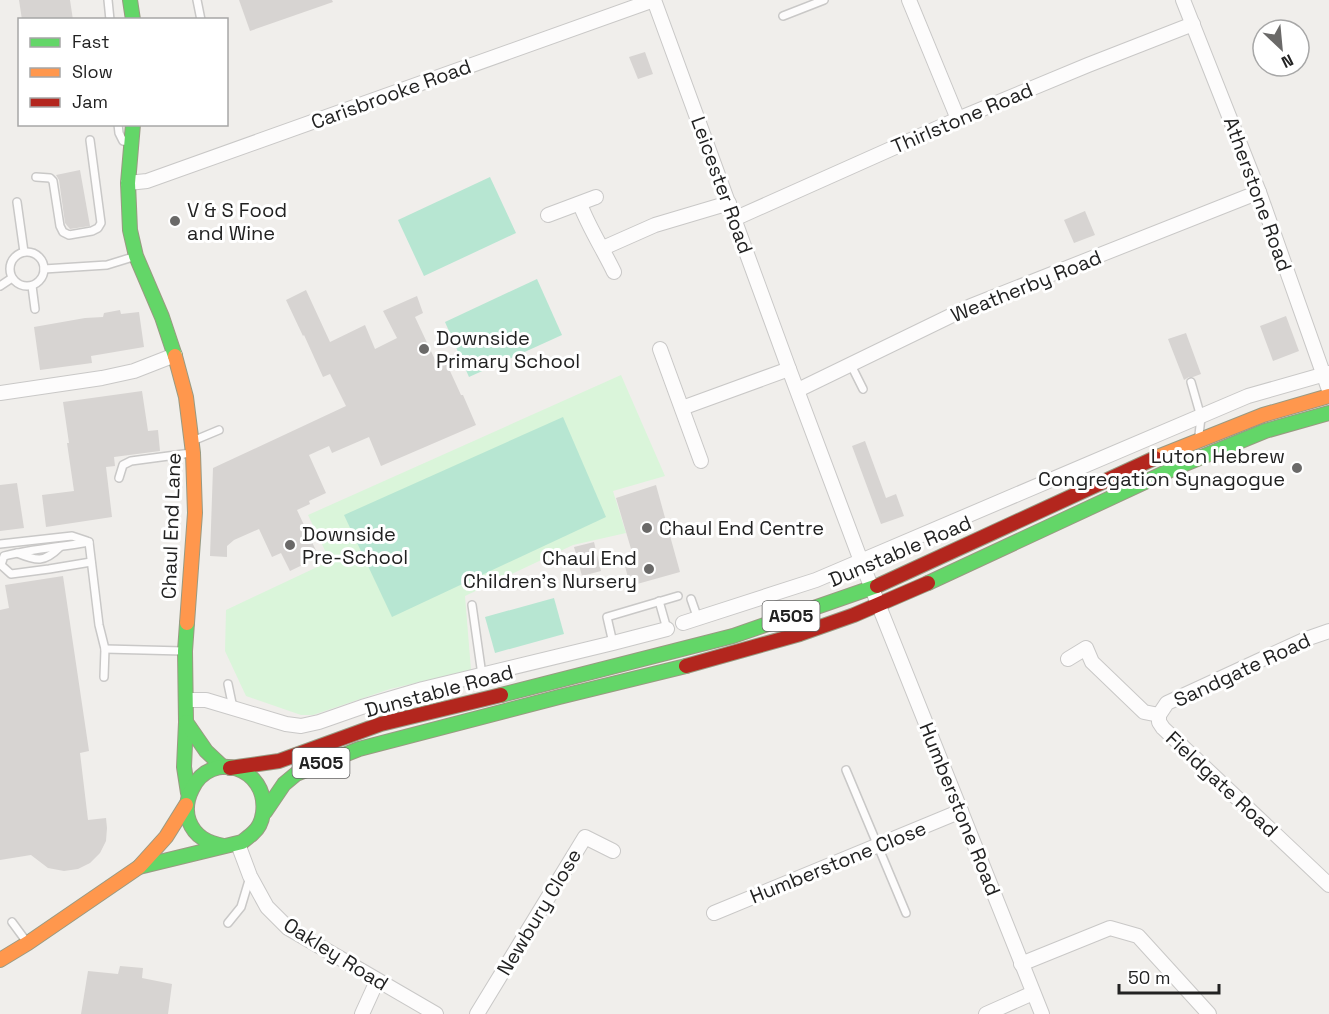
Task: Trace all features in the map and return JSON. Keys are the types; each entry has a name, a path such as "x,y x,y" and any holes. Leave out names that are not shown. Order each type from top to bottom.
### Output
{"main road":[{"path":"130,0 133,18"},
{"name":"Chaul End Lane","path":"133,126 128,183 130,230 136,256 162,317 175,355 186,397 193,447 195,513 185,651 184,767 187,799"},
{"name":"Dunstable Road","path":"226,767 279,761 381,724 733,636 873,588 1172,450 1263,415 1329,396"},
{"name":"Dunstable Road","path":"265,812 284,784 296,774 359,748 648,676 800,634 955,571 1175,468 1265,431 1329,413"},
{"path":"186,722 206,750 226,767"},
{"path":"0,960 139,867 166,837 194,783 202,775 226,767 242,771 260,788 265,812 256,832 248,839 139,867"},
{"path":"187,799 187,818 192,829 212,844 231,845"}],"street":[{"name":"Carisbrooke Road","path":"128,183 147,182 654,0"},
{"name":"Leicester Road","path":"654,0 789,369 873,588"},
{"path":"909,0 957,119"},
{"name":"Atherstone Road","path":"1183,0 1259,192 1326,374 1329,390"},
{"name":"Thirlstone Road","path":"734,219 957,119 1193,24"},
{"name":"Weatherby Road","path":"798,390 971,306 1259,192"},
{"path":"548,215 596,197"},
{"path":"603,248 655,225 729,203"},
{"path":"580,204 614,272"},
{"path":"660,349 701,461"},
{"path":"0,393 102,378 134,371 175,355"},
{"path":"682,408 789,369"},
{"name":"Dunstable Road","path":"683,623 816,580 1248,396 1326,374"},
{"name":"Humberstone Road","path":"873,588 1042,1014"},
{"name":"Dunstable Road","path":"186,700 206,700 286,724 301,726 423,689 667,628"},
{"name":"Sandgate Road","path":"1159,715 1167,703 1306,639 1329,631"},
{"name":"Fieldgate Road","path":"1068,659 1086,648 1092,662 1144,712 1159,715 1162,728 1329,885"},
{"name":"Humberstone Close","path":"714,913 961,812"},
{"name":"Newbury Close","path":"477,1014 585,837 614,851"},
{"name":"Oakley Road","path":"231,845 267,907 288,927 436,1014"},
{"path":"1021,964 1110,928 1138,936 1209,1014"},
{"path":"362,1014 377,981"},
{"path":"986,1014 1033,993"}],"lane":[{"path":"108,0 110,18"},
{"path":"197,0 201,18"},
{"path":"783,16 824,0"},
{"path":"118,126 123,141 132,142"},
{"path":"36,177 50,178 53,182 63,232 69,235 96,230 101,223 90,140"},
{"path":"17,202 24,252"},
{"path":"24,252 36,254 44,269 41,279 32,286 21,286 12,278 9,267 14,257 24,252"},
{"path":"44,269 107,265 136,256"},
{"path":"0,286 12,278"},
{"path":"32,286 35,309"},
{"path":"850,365 863,389"},
{"path":"1191,382 1201,417 1198,440"},
{"path":"119,478 123,465 131,461 193,447 203,438 219,430"},
{"path":"0,544 72,536 89,542"},
{"path":"89,542 60,547 50,557 33,560 16,553 4,556 1,565 11,574 91,562"},
{"path":"89,542 99,625 105,649 104,677"},
{"path":"613,643 607,617 678,596"},
{"path":"691,599 698,619"},
{"path":"659,601 667,628"},
{"path":"472,605 482,675"},
{"path":"105,649 185,651"},
{"path":"228,684 233,708"},
{"path":"846,770 906,913"},
{"path":"228,923 241,907 250,876"},
{"path":"12,922 28,943"}],"green space":[{"path":"490,177 516,233 424,276 398,220"},
{"path":"537,279 562,335 469,377 445,322"},
{"path":"621,375 665,476 613,491 626,533 573,545 465,596 471,670 390,689 313,715 301,715 246,696 225,651 226,610 330,561 308,515"},
{"path":"563,417 606,517 392,617 344,515"},
{"path":"554,598 564,634 495,653 485,617"}],"building":[{"path":"19,0 70,0 73,18 22,18"},
{"path":"239,0 332,0 333,2 250,31"},
{"path":"645,52 653,74 638,79 629,57"},
{"path":"80,170 90,226 70,229 65,223 59,180 56,175"},
{"path":"1085,211 1095,235 1074,243 1064,220"},
{"name":"Downside Primary School","path":"306,290 330,342 365,325 375,349 397,338 383,311 417,296 423,313 415,317 437,364 445,360 476,425 381,466 369,437 332,453 329,446 309,455 326,493 297,510 319,557 290,571 281,553 272,557 259,529 234,540 227,546 227,557 210,556 213,468 346,406 330,374 323,377 286,300"},
{"path":"120,310 121,314 139,312 144,347 91,356 92,363 40,370 34,327 103,317 104,313"},
{"path":"1286,316 1299,351 1273,361 1260,326"},
{"path":"1186,333 1201,374 1184,380 1168,339"},
{"path":"142,391 148,431 158,430 160,451 114,457 115,466 106,467 112,517 46,527 42,495 74,491 63,402"},
{"path":"865,441 886,498 896,494 904,516 881,524 852,446"},
{"path":"17,483 24,528 0,531 0,485"},
{"name":"Chaul End Centre","path":"656,485 680,572 630,586 624,562 634,559 616,498"},
{"path":"594,542 601,571 582,576 574,547"},
{"path":"63,576 89,751 80,753 88,820 106,818 107,828 106,841 100,853 90,863 78,869 64,871 48,868 31,855 0,860 0,610 9,608 5,585"},
{"path":"120,966 143,968 142,978 172,984 168,1014 81,1014 88,971 118,974"}],"traffic: fast":[{"path":"130,0 133,18"},
{"path":"133,126 128,183 130,230 136,256 162,317 175,356"},
{"path":"928,583 1175,468 1265,431 1329,413"},
{"path":"501,695 733,636 877,586"},
{"path":"187,623 184,767 188,793"},
{"path":"265,812 284,784 296,774 359,749 686,666"},
{"path":"186,722 206,751 223,767"},
{"path":"139,867 242,842 255,831 263,813 262,797 257,784 237,769 224,767 212,769 201,777 190,793 187,809 189,821 198,835 207,841 224,846"}],"traffic: slow":[{"path":"175,356 186,397 193,453 195,513 187,623"},
{"path":"1155,458 1263,415 1329,396"},
{"path":"0,960 139,867 166,837 186,805"}],"traffic: jam":[{"path":"877,586 1155,458"},
{"path":"686,666 800,634 854,615 928,583"},
{"path":"230,768 279,761 381,724 501,695"}],"place":[{"name":"V & S Food and Wine","path":"175,221"},
{"name":"Downside Primary School","path":"424,349"},
{"name":"Luton Hebrew Congregation Synagogue","path":"1297,468"},
{"name":"Chaul End Centre","path":"647,528"},
{"name":"Downside Pre-School","path":"290,545"},
{"name":"Chaul End Children's Nursery","path":"649,569"}]}
